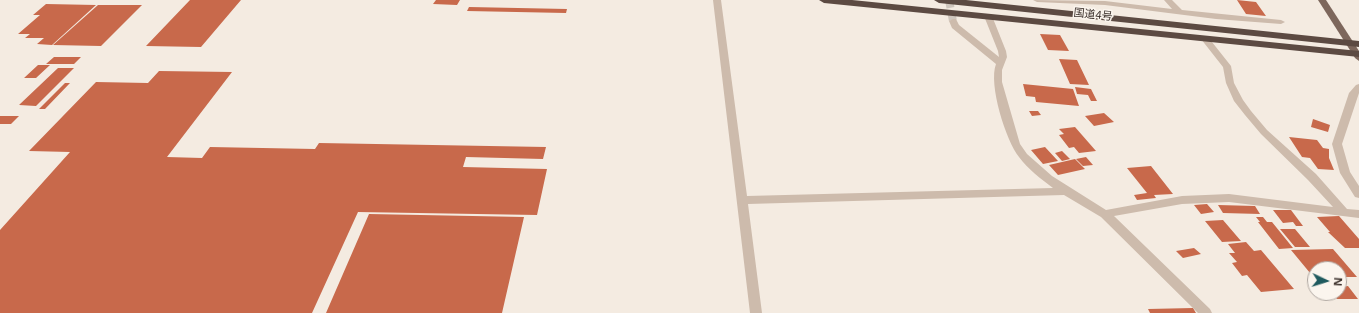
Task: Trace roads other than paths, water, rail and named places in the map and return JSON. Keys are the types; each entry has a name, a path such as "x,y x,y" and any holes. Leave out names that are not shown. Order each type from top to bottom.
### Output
{"highway":[{"name":"国道4号","path":"824,0 1205,39 1358,52"},
{"name":"国道4号","path":"939,0 1348,43 1358,52"}],"main road":[{"path":"1322,0 1348,43"}],"street":[{"path":"717,0 756,313"},
{"path":"1037,0 1105,3 1180,13 1281,22"},
{"path":"1168,0 1180,13"},
{"path":"988,16 1002,51 1003,57 1000,63 998,82 1002,104 1015,144 1033,166 1066,192 1105,214 1206,313"},
{"path":"953,21 955,26 1000,63"},
{"path":"1205,39 1227,66 1230,83 1239,101 1248,113 1264,132 1312,177 1344,212"},
{"path":"1359,87 1354,93 1337,144 1345,173 1359,194"},
{"path":"743,200 1066,192"},
{"path":"1105,214 1182,200 1229,198 1359,214"}],"tunnel":[{"path":"949,0 953,21"}]}
